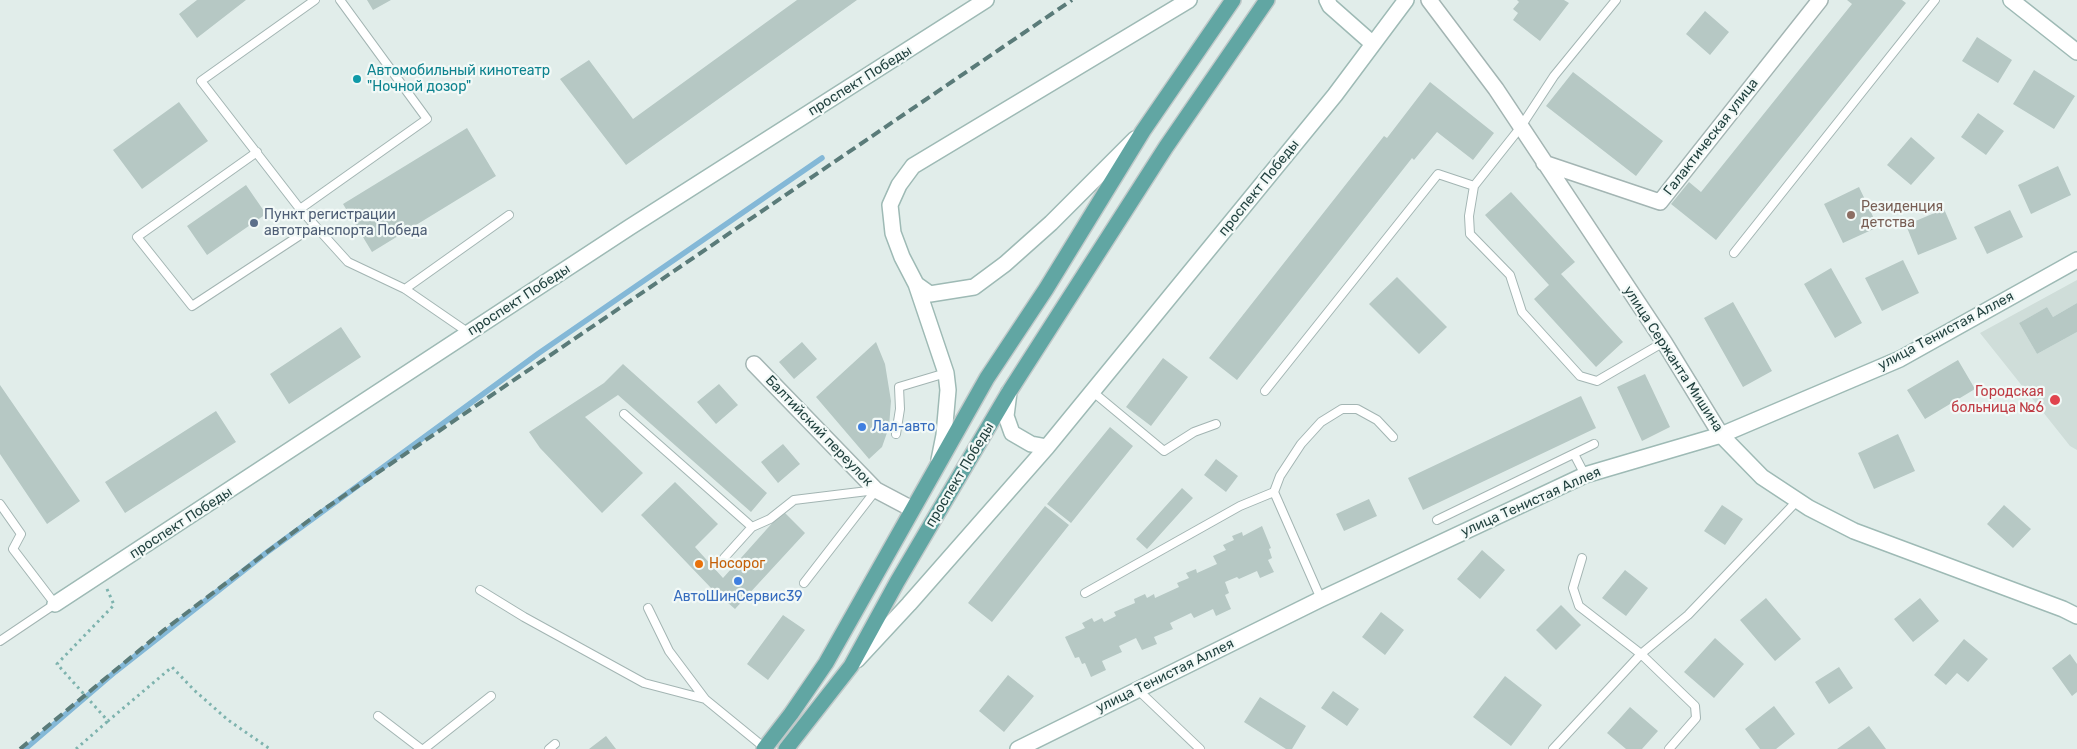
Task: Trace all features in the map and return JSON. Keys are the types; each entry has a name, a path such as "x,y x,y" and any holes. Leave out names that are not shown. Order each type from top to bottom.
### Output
{"main road":[{"name":"проспект Победы","path":"764,748 791,714 826,663 987,378 1046,289 1143,131 1233,0"},
{"name":"проспект Победы","path":"786,749 851,666 897,582 1009,392 1166,147 1268,0"}],"street":[{"name":"проспект Победы","path":"55,604 98,578 630,227 986,0"},
{"path":"939,461 944,435 948,390 946,373 916,284 902,257 893,232 890,205 899,185 913,166 1189,0"},
{"path":"1327,0 1330,6 1373,44"},
{"name":"проспект Победы","path":"851,666 916,597 1093,392 1329,102 1406,0"},
{"name":"улица Сержанта Мишина","path":"1429,0 1496,89 1520,128 1664,342 1721,435 1762,477 1797,501 1854,531 2063,608 2077,616"},
{"name":"Галактическая улица","path":"1544,162 1660,202 1820,0"},
{"path":"2011,0 2077,52"},
{"path":"916,284 930,294 974,287 1005,264 1051,222 1143,131"},
{"name":"улица Тенистая Аллея","path":"1018,749 1321,599 1585,475 1721,435 1900,358 2077,260"},
{"name":"Балтийский переулок","path":"754,364 876,490 912,509"},
{"path":"1009,392 1006,416 1012,433 1031,444 1047,447"}],"lane":[{"path":"315,0 201,81 300,209 348,262 405,289 469,333"},
{"path":"300,209 427,119 340,0"},
{"path":"1616,0 1554,76 1520,128 1474,186 1469,216 1470,234 1510,275 1522,312 1580,376 1597,380 1664,342"},
{"path":"1734,253 1936,0"},
{"path":"256,152 137,237 192,306 314,226"},
{"path":"1265,391 1438,174 1474,186"},
{"path":"405,289 509,215"},
{"path":"896,434 900,409 899,387 946,373"},
{"path":"1093,392 1164,451 1194,432 1216,424"},
{"path":"1321,599 1274,492 1280,476 1302,444 1321,422 1342,409 1357,409 1377,420 1393,437"},
{"path":"624,414 752,526"},
{"path":"1437,520 1594,444"},
{"path":"1574,454 1585,475"},
{"path":"724,558 752,526 770,519 794,500 876,490"},
{"path":"804,582 876,490"},
{"path":"1085,594 1240,506 1274,492"},
{"path":"1554,749 1641,654 1688,615 1797,501"},
{"path":"0,504 21,534 13,549 55,604 0,642"},
{"path":"1582,558 1573,588 1579,606 1641,654 1695,706 1696,718 1670,749"},
{"path":"480,590 524,617 644,683 705,699"},
{"path":"648,608 669,651 705,699 764,748"},
{"path":"1138,690 1200,749"},
{"path":"378,716 422,749 490,696"}],"path":[{"path":"98,578 108,590 114,604 57,664 108,721"},
{"path":"76,749 172,666 194,690 221,714 270,749"}],"shaded area":[{"name":"Городская больница №6","path":"2077,280 2077,303 2053,317 2047,307 2019,323 2037,354 2077,332 2077,450 2070,446 1980,333"}],"building":[{"path":"197,0 246,0 197,38 179,14"},
{"path":"367,0 391,0 373,10"},
{"path":"797,0 857,0 626,165 560,79 589,60 633,119"},
{"path":"1517,0 1564,0 1569,3 1540,41 1513,20 1518,13 1513,9 1519,2"},
{"path":"1847,0 1902,0 1906,3 1716,240 1671,204 1689,182 1701,192 1852,4"},
{"path":"1705,11 1729,32 1710,55 1686,34"},
{"path":"1977,37 2012,60 1998,83 1962,61"},
{"path":"2034,70 2075,96 2054,129 2013,104"},
{"path":"1573,72 1663,141 1636,176 1546,106"},
{"path":"1430,82 1494,133 1473,160 1437,132 1414,160 1412,158 1237,380 1209,358 1384,136 1387,138"},
{"path":"179,102 208,141 142,189 113,150"},
{"path":"1978,113 2004,131 1986,155 1961,137"},
{"path":"467,128 496,176 372,252 343,204"},
{"path":"1911,137 1935,158 1911,185 1887,165"},
{"path":"2058,166 2071,195 2031,214 2018,185"},
{"path":"246,185 266,214 207,255 187,226"},
{"name":"Резиденция детства","path":"1859,187 1878,227 1843,243 1824,204"},
{"path":"1511,192 1575,262 1561,274 1623,342 1596,367 1534,299 1549,285 1485,215"},
{"path":"1944,209 1957,239 1918,255 1906,225"},
{"path":"2010,210 2023,237 1987,254 1974,227"},
{"path":"1903,260 1919,293 1882,311 1865,278"},
{"path":"1831,268 1862,323 1835,338 1804,284"},
{"path":"1397,277 1447,327 1419,354 1369,304"},
{"path":"1733,302 1772,371 1743,387 1704,318"},
{"path":"2077,303 2077,332 2037,354 2019,323 2047,307 2053,317"},
{"path":"341,327 361,357 289,404 270,374"},
{"path":"802,342 817,359 794,379 779,362"},
{"path":"876,342 885,364 891,401 889,427 882,447 869,459 816,397"},
{"path":"1163,358 1188,377 1151,426 1126,407"},
{"path":"1958,360 1975,389 1925,419 1907,390"},
{"path":"623,364 767,493 751,512 618,395 585,417 643,473 602,513 540,448 529,432 604,383"},
{"path":"1645,374 1670,427 1642,441 1617,387"},
{"path":"719,384 738,405 716,424 697,402"},
{"path":"0,385 80,501 47,524 0,454"},
{"path":"1581,396 1596,428 1423,510 1408,478"},
{"path":"216,411 236,442 125,513 105,482"},
{"path":"1110,427 1133,446 1071,523 1047,504"},
{"path":"1898,434 1915,471 1874,489 1858,453"},
{"path":"783,444 800,464 778,483 761,462"},
{"path":"1216,459 1238,476 1226,492 1204,475"},
{"path":"675,482 718,524 695,547 723,578 783,511 805,533 735,609 712,589 641,515"},
{"path":"1182,488 1193,498 1147,549 1136,539"},
{"path":"1369,499 1377,516 1344,531 1336,514"},
{"path":"1722,505 1743,519 1725,545 1704,531"},
{"path":"2004,505 2031,529 2013,548 1987,524"},
{"path":"1045,506 1069,525 992,622 968,603"},
{"path":"1262,526 1271,548 1269,549 1272,558 1268,560 1274,572 1260,578 1257,571 1239,579 1237,577 1225,582 1229,593 1225,595 1231,609 1216,616 1213,609 1194,618 1191,613 1170,623 1173,629 1154,637 1157,644 1142,650 1136,638 1119,646 1122,652 1102,661 1106,670 1091,677 1085,663 1082,664 1079,657 1075,658 1065,637 1085,628 1082,623 1092,618 1094,622 1102,618 1104,622 1116,616 1114,612 1135,603 1134,599 1145,594 1147,598 1154,594 1155,598 1179,587 1177,583 1189,578 1186,573 1196,569 1197,573 1217,564 1213,556 1226,550 1223,545 1234,540 1232,536 1242,532 1243,536"},
{"path":"1482,550 1505,570 1480,599 1457,579"},
{"path":"1625,570 1648,588 1626,616 1602,598"},
{"path":"1766,598 1801,639 1775,661 1740,620"},
{"path":"1920,598 1939,621 1913,642 1894,619"},
{"path":"1561,605 1581,625 1556,650 1536,630"},
{"path":"1381,612 1404,630 1385,655 1362,637"},
{"path":"783,615 805,630 768,680 747,664"},
{"path":"1715,638 1744,664 1714,698 1684,672"},
{"path":"1964,639 1988,659 1968,682 1957,673 1946,685 1934,675"},
{"path":"2070,654 2077,664 2077,692 2072,696 2052,668"},
{"path":"1839,667 1853,688 1829,704 1815,682"},
{"path":"1008,675 1034,696 1004,732 979,711"},
{"path":"1505,676 1542,705 1511,746 1473,717"},
{"path":"1333,691 1359,709 1347,726 1321,708"},
{"path":"1260,697 1306,726 1292,749 1286,749 1244,722"},
{"path":"1774,706 1795,734 1776,749 1760,749 1745,729"},
{"path":"1630,707 1658,731 1642,749 1626,749 1607,733"},
{"path":"1869,726 1886,749 1837,749"},
{"path":"606,736 616,749 589,749"}],"waterway":[{"path":"25,749 115,672 266,553 539,353 822,158"}],"railway":[{"path":"20,749 164,630 320,512 1072,0"}],"place":[{"name":"Автомобильный кинотеатр \"Ночной дозор\"","path":"357,79"},
{"name":"Резиденция детства","path":"1851,215"},
{"name":"Пункт регистрации автотранспорта Победа","path":"254,223"},
{"name":"Городская больница №6","path":"2055,400"},
{"name":"Лал-авто","path":"862,427"},
{"name":"Носорог","path":"699,564"},
{"name":"АвтоШинСервис39","path":"738,581"}]}
